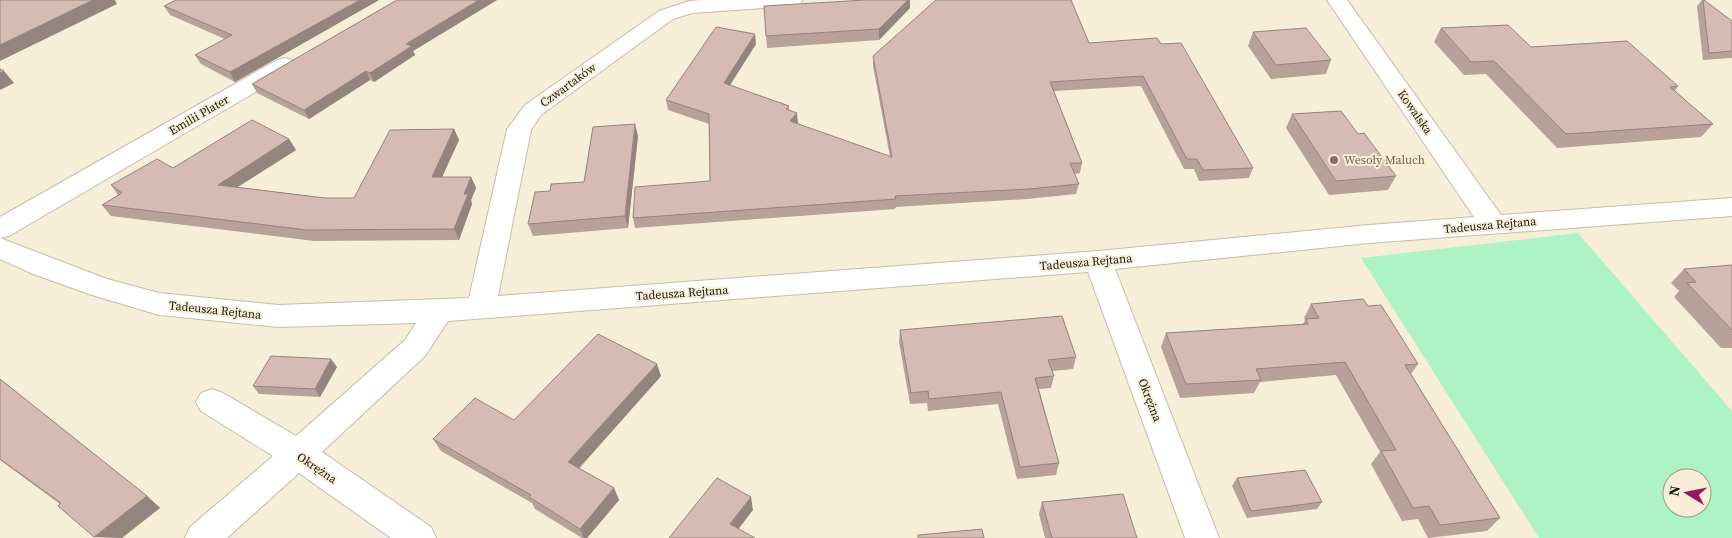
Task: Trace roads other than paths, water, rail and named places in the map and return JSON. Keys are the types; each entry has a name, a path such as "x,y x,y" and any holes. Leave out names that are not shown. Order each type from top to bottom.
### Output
{"street":[{"name":"Czwartaków","path":"481,308 519,129 534,110 666,15 689,7 794,0"},
{"name":"Kowalska","path":"1337,0 1493,224"},
{"name":"Emilii Plater","path":"0,229 303,55"},
{"name":"Tadeusza Rejtana","path":"0,248 51,270 102,288 159,304 278,316 481,308 1098,261 1493,224 1732,207"},
{"name":"Okrężna","path":"1098,261 1202,538"},
{"path":"202,538 415,348 440,311"},
{"name":"Okrężna","path":"212,402 298,454 419,538"}],"place":[{"name":"Wesoły Maluch","path":"1334,160"}]}
